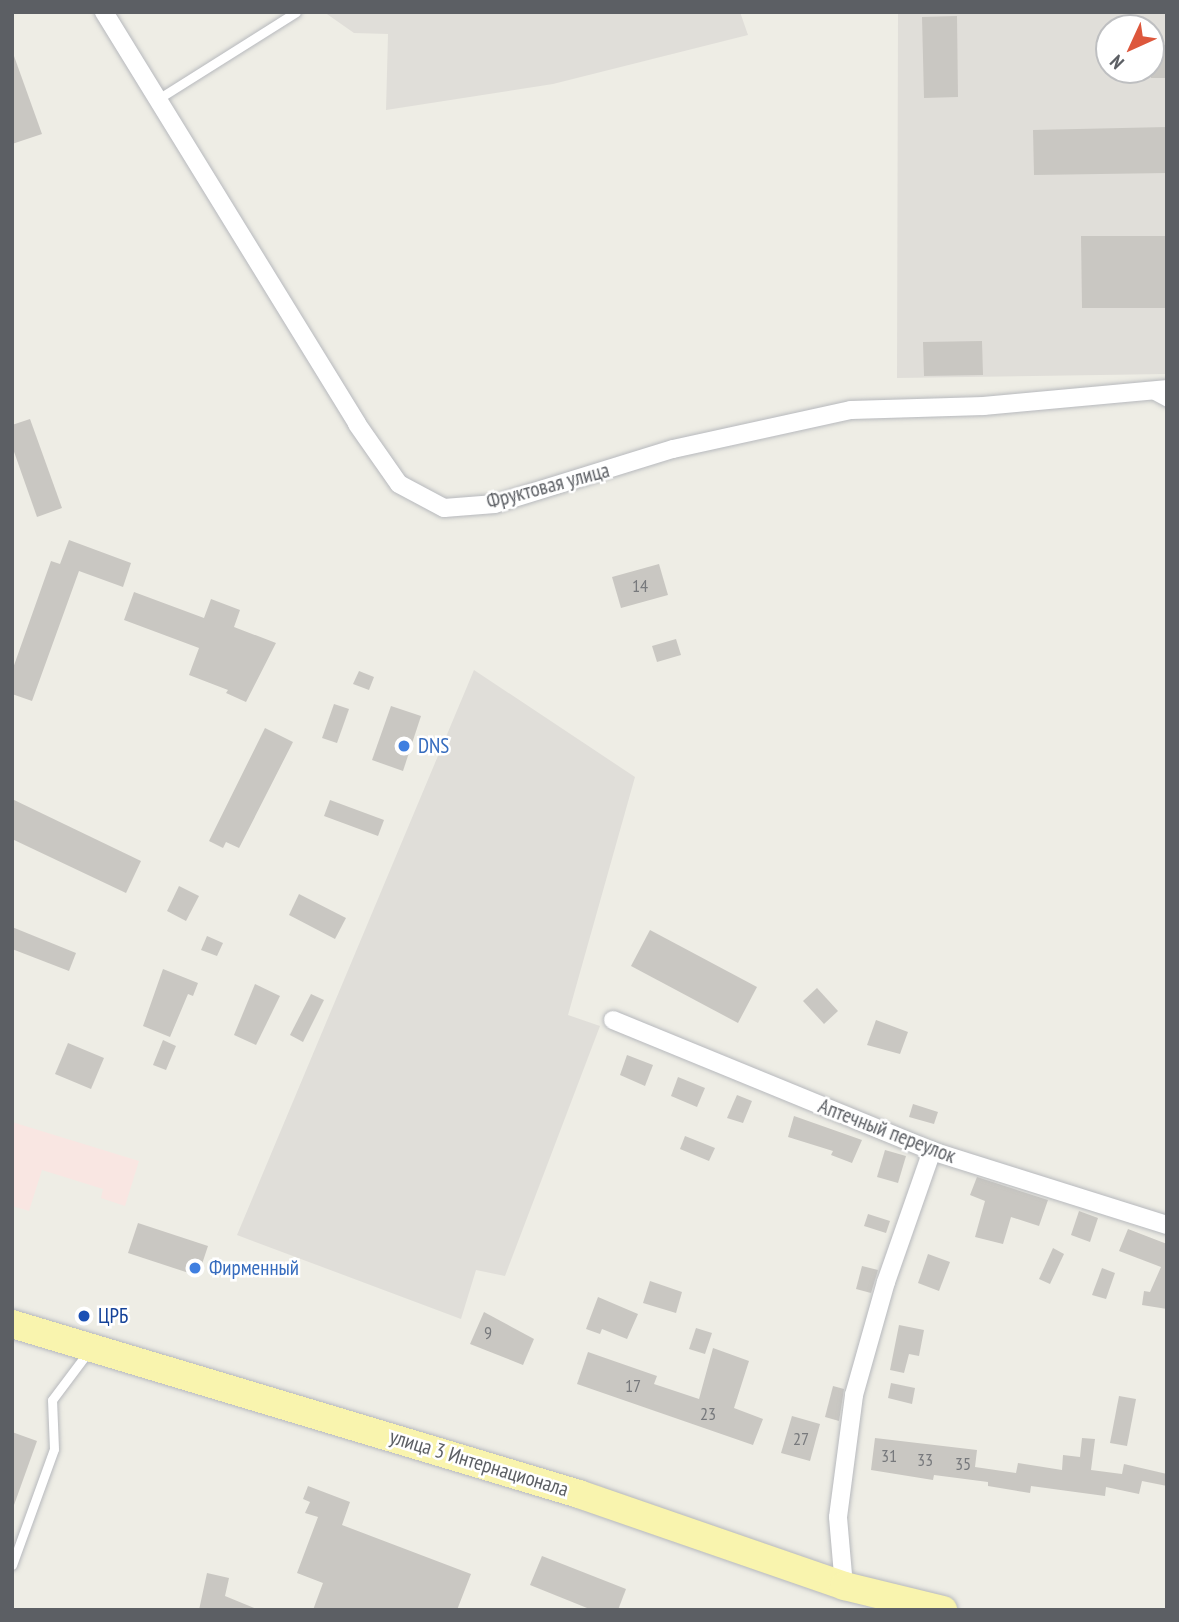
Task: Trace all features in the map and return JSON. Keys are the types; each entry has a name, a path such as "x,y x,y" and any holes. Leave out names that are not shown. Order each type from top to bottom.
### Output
{"main road":[{"name":"улица 3 Интернационала","path":"12,1324 90,1349 332,1417 553,1486 844,1586 943,1610"}],"street":[{"name":"Фруктовая улица","path":"104,12 357,424 399,484 444,508 495,504 673,449 851,410 984,407 1167,389"},
{"name":"Аптечный переулок","path":"613,1020 932,1151 1167,1225"},
{"path":"844,1586 838,1517 854,1395 886,1282 932,1151"}],"lane":[{"path":"158,99 296,12"},
{"path":"1148,392 1167,402"},
{"path":"12,1566 54,1449 52,1400 90,1349"}],"shaded area":[{"path":"324,12 740,12 748,35 553,84 386,110 388,34 354,33"},
{"path":"898,12 1167,12 1167,374 897,378"},
{"path":"474,670 635,777 568,1015 600,1026 505,1276 476,1270 461,1319 237,1235"},
{"path":"12,1122 139,1161 125,1206 101,1198 103,1189 42,1170 29,1211 12,1206"}],"building":[{"path":"957,16 958,97 924,98 922,17"},
{"path":"1165,45 1167,45 1165,78"},
{"path":"14,56 42,134 12,144 12,57"},
{"path":"1167,127 1167,173 1034,175 1033,130"},
{"path":"1081,236 1167,236 1167,308 1082,308"},
{"path":"982,341 983,375 924,376 923,342"},
{"path":"30,419 62,508 37,517 12,446 12,425"},
{"path":"69,540 131,563 123,587 79,571 32,701 12,694 12,671 51,561 60,564"},
{"path":"659,564 668,595 621,608 612,577"},
{"path":"134,592 204,618 211,599 240,610 234,627 276,643 246,702 226,693 228,690 189,675 199,648 124,620"},
{"path":"676,639 681,655 657,662 652,646"},
{"path":"359,671 374,677 369,690 353,684"},
{"path":"334,704 349,709 337,743 322,738"},
{"path":"391,706 421,716 403,771 372,760"},
{"path":"265,728 293,742 239,848 226,842 223,848 209,841"},
{"path":"12,799 141,861 126,893 12,839"},
{"path":"330,800 384,820 378,836 324,816"},
{"path":"179,886 199,896 186,921 167,911"},
{"path":"299,894 346,918 335,939 289,915"},
{"path":"12,927 76,953 69,971 12,949"},
{"path":"650,930 757,987 738,1023 631,966"},
{"path":"207,936 223,943 217,956 201,950"},
{"path":"163,969 198,983 193,996 188,994 170,1037 143,1026"},
{"path":"255,984 280,996 256,1045 234,1035"},
{"path":"817,988 838,1011 824,1024 803,1001"},
{"path":"311,994 324,1000 303,1042 290,1035"},
{"path":"876,1020 908,1032 900,1054 867,1045"},
{"path":"163,1040 176,1046 166,1070 153,1065"},
{"path":"68,1043 104,1058 91,1089 55,1074"},
{"path":"627,1055 653,1065 645,1086 620,1075"},
{"path":"678,1077 705,1088 697,1107 671,1096"},
{"path":"737,1095 752,1101 743,1123 727,1118"},
{"path":"913,1104 938,1112 934,1124 909,1117"},
{"path":"794,1116 862,1140 852,1163 831,1155 833,1151 788,1137"},
{"path":"685,1136 715,1148 709,1161 680,1149"},
{"path":"885,1150 906,1156 898,1183 877,1177"},
{"path":"977,1177 1048,1200 1039,1226 1011,1217 1003,1244 975,1237 985,1201 970,1195"},
{"path":"1079,1211 1098,1218 1090,1242 1071,1235"},
{"path":"868,1214 890,1221 886,1233 864,1226"},
{"path":"138,1223 208,1246 198,1276 128,1253"},
{"path":"1128,1229 1167,1244 1167,1309 1142,1305 1144,1291 1150,1292 1161,1267 1119,1251"},
{"path":"1053,1248 1064,1254 1050,1284 1039,1279"},
{"path":"928,1254 950,1262 939,1291 918,1283"},
{"path":"862,1266 878,1270 871,1293 856,1289"},
{"path":"1102,1268 1115,1273 1106,1299 1092,1295"},
{"path":"650,1281 682,1292 676,1313 643,1303"},
{"path":"598,1297 638,1314 627,1339 602,1329 600,1334 586,1329"},
{"path":"484,1312 534,1339 523,1365 470,1344"},
{"path":"899,1325 924,1330 919,1356 909,1354 904,1373 890,1370"},
{"path":"696,1328 712,1333 705,1354 689,1349"},
{"path":"713,1348 749,1361 734,1408 763,1419 753,1445 577,1384 588,1352 657,1376 654,1384 699,1399"},
{"path":"891,1383 915,1388 912,1404 888,1398"},
{"path":"833,1386 844,1389 839,1421 825,1417"},
{"path":"1119,1396 1136,1399 1127,1446 1110,1443"},
{"path":"792,1416 820,1424 810,1461 781,1453"},
{"path":"12,1432 37,1441 14,1505 12,1505"},
{"path":"875,1438 977,1450 975,1467 1016,1473 1018,1463 1062,1470 1063,1455 1080,1457 1082,1438 1095,1439 1091,1470 1122,1474 1124,1464 1167,1474 1167,1486 1142,1481 1139,1494 1106,1487 1105,1496 1031,1486 1030,1493 988,1486 988,1482 934,1475 933,1480 871,1470"},
{"path":"308,1486 350,1502 342,1525 471,1574 457,1610 313,1610 323,1583 297,1573 318,1517 305,1513 310,1502 303,1499"},
{"path":"542,1556 626,1589 618,1610 592,1610 530,1585"},
{"path":"207,1573 229,1578 225,1596 259,1610 199,1610"}],"place":[{"name":"DNS","path":"404,746"},
{"name":"Фирменный","path":"195,1268"},
{"name":"ЦРБ","path":"84,1316"}]}
